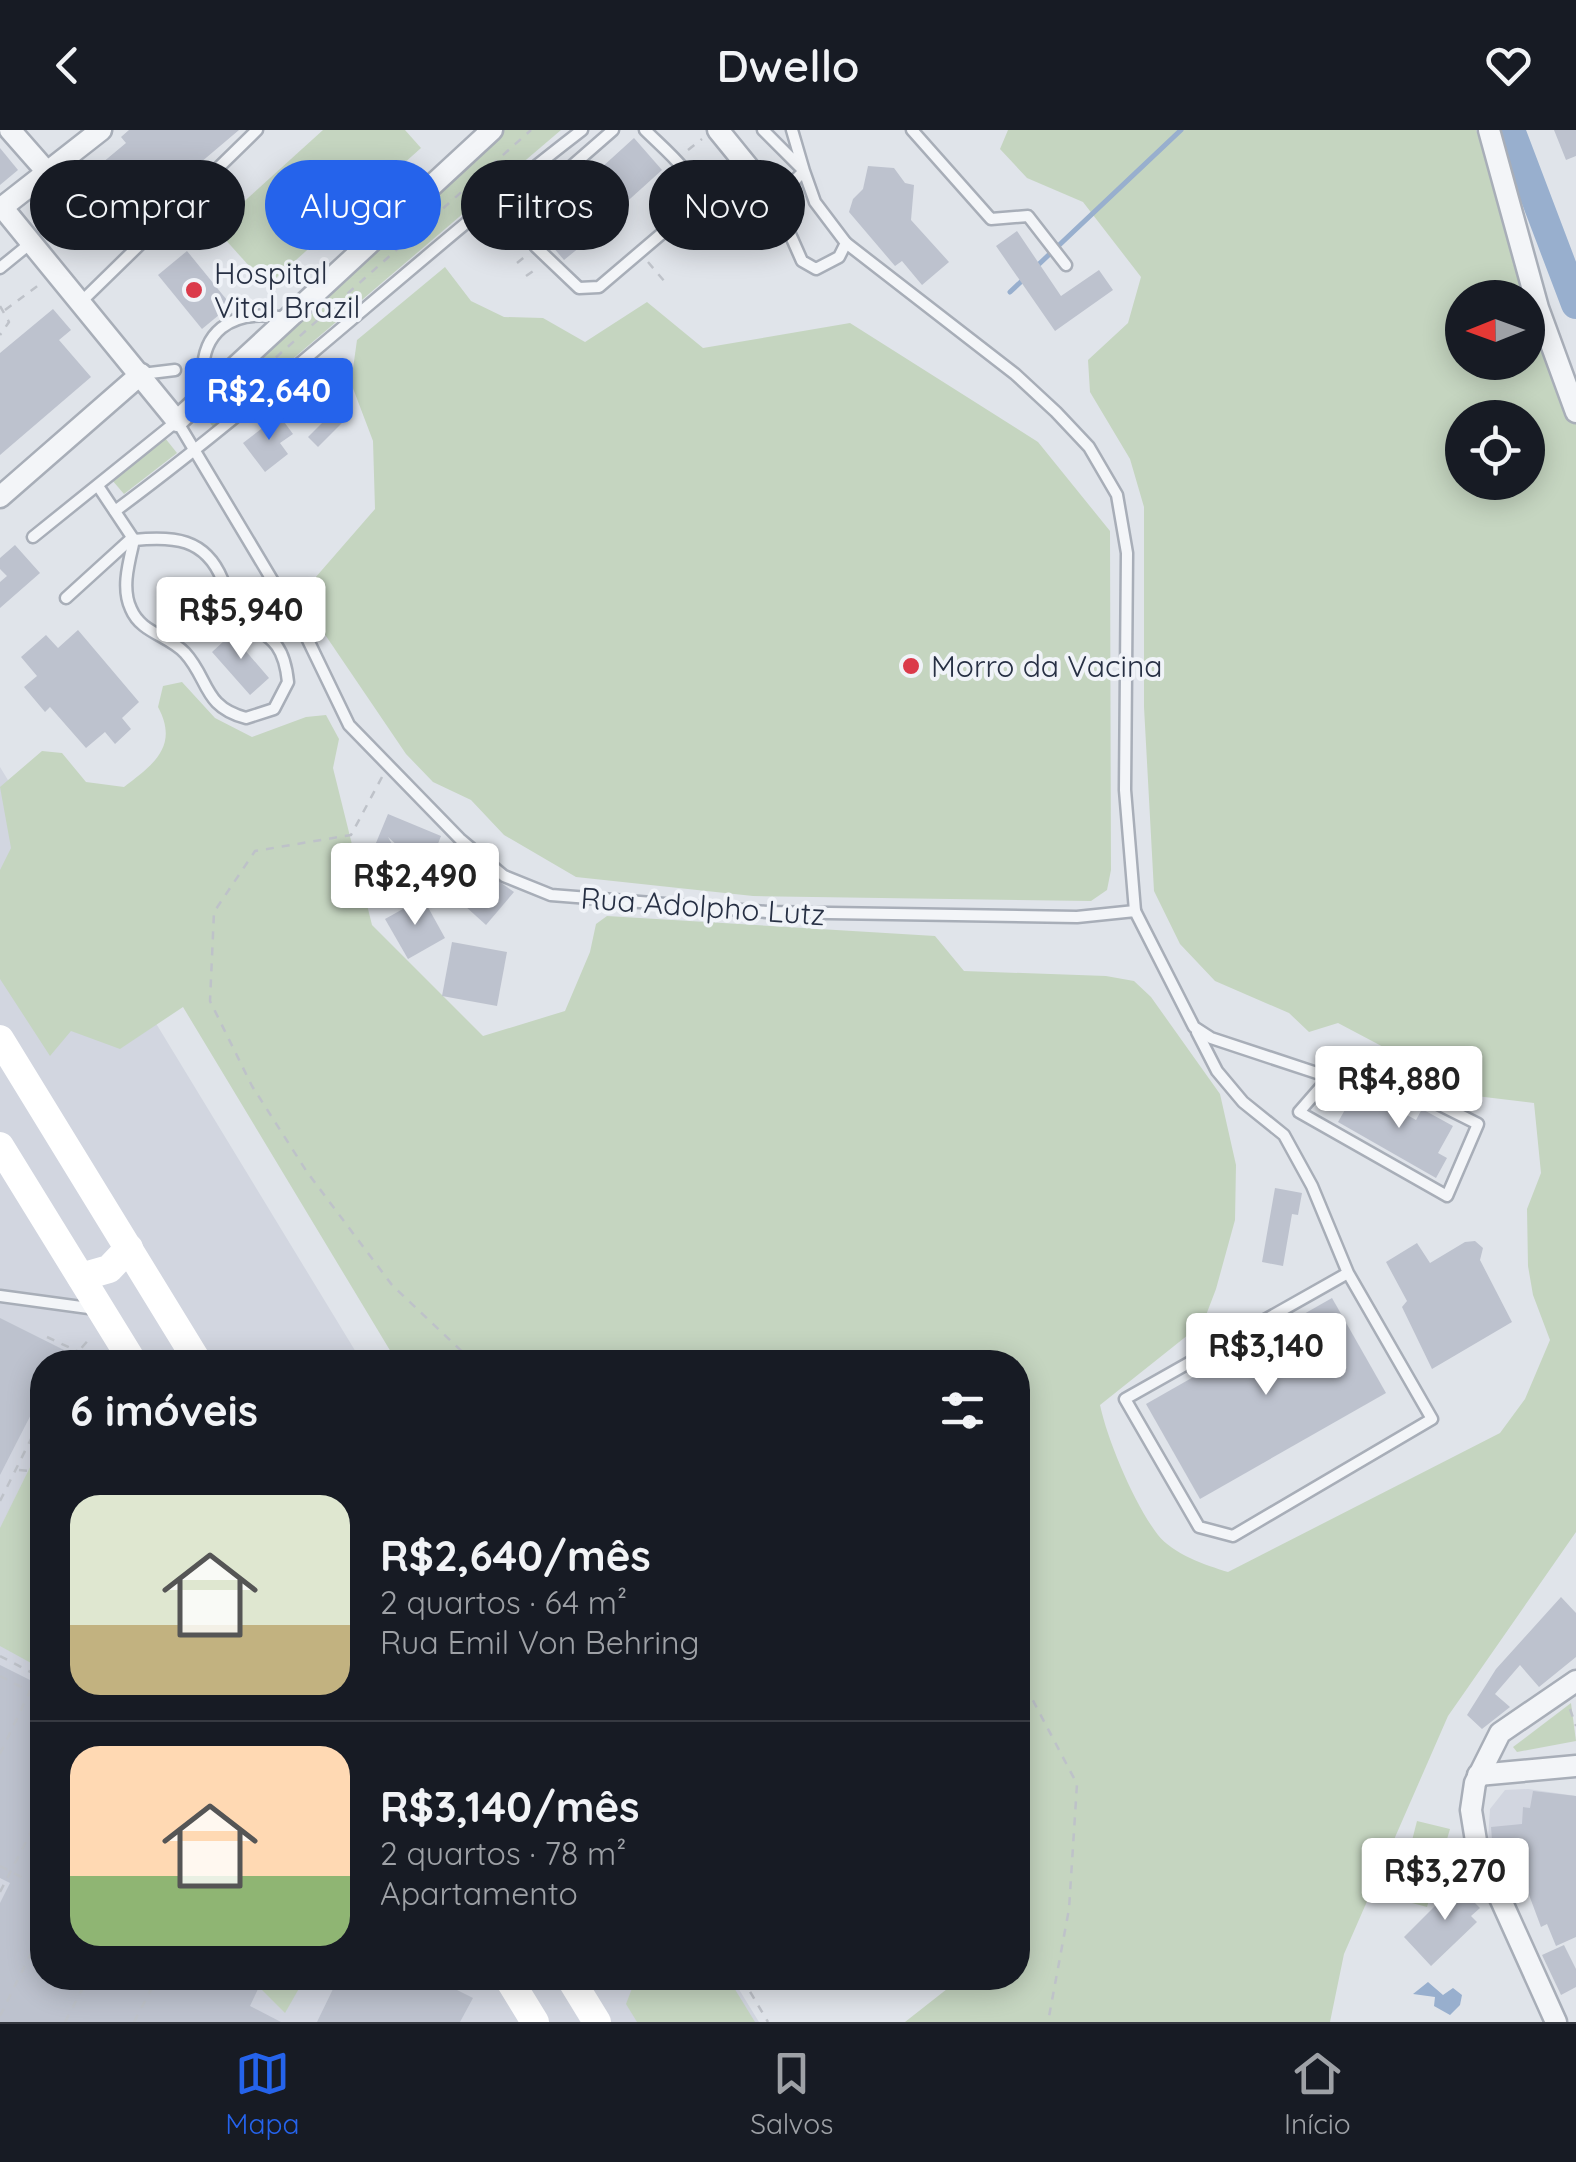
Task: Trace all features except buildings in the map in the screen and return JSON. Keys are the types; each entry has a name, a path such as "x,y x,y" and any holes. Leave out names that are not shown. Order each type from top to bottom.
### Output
{"main road":[{"path":"0,1038 191,1350"},
{"path":"0,1146 126,1350"},
{"path":"81,1277 109,1269 129,1248"},
{"path":"100,1306 111,1288 144,1274"},
{"path":"577,1990 597,2022"}],"street":[{"path":"10,130 36,160"},
{"path":"62,160 100,130"},
{"path":"39,250 177,422 492,130"},
{"path":"716,130 741,160"},
{"path":"1489,130 1538,308 1576,412"},
{"path":"30,185 1,208 30,239"},
{"path":"0,498 141,374"},
{"path":"1556,2022 1477,1846 1471,1810 1478,1775 1500,1733 1576,1680"},
{"path":"1478,1775 1576,1766"}],"lane":[{"path":"82,301 257,130"},
{"path":"543,160 582,130"},
{"path":"579,160 613,130"},
{"path":"645,130 676,160"},
{"path":"763,130 793,160"},
{"path":"792,130 801,160"},
{"path":"912,130 991,219 1028,216 1066,265"},
{"path":"805,174 816,202 846,242 1015,374 1056,412 1090,447 1117,496 1126,553 1124,790 1135,911 1194,1027 1234,1092 1284,1135 1312,1186 1348,1273 1432,1418 1233,1536 1199,1527 1126,1399 1348,1273"},
{"path":"115,511 196,451 461,226"},
{"path":"797,250 802,261 816,269 839,257 846,242"},
{"path":"0,268 30,244"},
{"path":"539,250 586,290 599,287 649,245"},
{"path":"206,396 203,363 216,332 248,314 290,320"},
{"path":"141,374 176,370"},
{"path":"33,537 177,422"},
{"name":"Rua Adolpho Lutz","path":"177,422 308,640 349,725 504,876 551,896 767,912 1077,917 1135,911"},
{"path":"66,598 133,539 171,536 203,551 221,574 232,610 269,634 280,648 288,682 274,709 246,718 232,714 202,686 184,652 142,624 130,608 127,591 133,539 98,486"},
{"path":"1194,1027 1211,1038 1330,1078"},
{"path":"1346,1058 1478,1124 1447,1196 1300,1112 1330,1078 1346,1058"},
{"path":"0,1296 100,1306"}],"path":[{"path":"264,368 531,130"},
{"path":"676,160 716,130"},
{"path":"640,253 664,282"},
{"path":"0,335 9,322 2,308 57,272"},
{"path":"388,767 351,835 254,852 214,912 210,1001 252,1086 306,1172 392,1285 460,1350"},
{"path":"47,1337 74,1350"},
{"path":"0,1502 30,1443"},
{"path":"17,1470 30,1471"},
{"path":"0,1656 30,1672"},
{"path":"0,1676 30,1692 0,1754"},
{"path":"1030,1695 1076,1784 1069,1909 1048,2022"},
{"path":"0,1892 30,1834"},
{"path":"0,1866 30,1882"},
{"path":"0,2016 30,1956"},
{"path":"66,2022 82,1990"},
{"path":"134,2022 151,1990"},
{"path":"749,1990 768,2022"}],"shaded area":[{"path":"0,767 355,1350 30,1350 30,1990 739,1990 759,2022 0,2022"},
{"path":"1505,1790 1576,1796 1526,1839 1488,1839 1490,1809"}],"green space":[{"path":"323,130 405,130 421,148 408,160 290,160"},
{"path":"504,130 561,130 526,160 472,160"},
{"path":"1008,130 1476,130 1530,280 1445,280 1445,380 1545,380 1545,321 1576,407 1576,1532 1448,1716 1344,1954 1330,2022 905,2022 946,1990 1030,1990 1030,1350 390,1350 183,1007 120,1049 71,1031 50,1056 0,979 0,870 11,848 0,787 42,751 62,753 86,782 124,787 160,753 166,733 158,707 163,686 182,682 215,718 252,737 306,717 326,715 339,739 333,768 372,925 483,1036 565,1011 590,952 596,924 607,916 935,936 964,971 1106,976 1134,981 1151,997 1220,1094 1236,1165 1235,1220 1203,1323 1100,1405 1140,1507 1164,1542 1181,1553 1228,1572 1500,1433 1525,1399 1550,1340 1533,1295 1528,1266 1527,1209 1541,1173 1534,1103 1476,1096 1338,1023 1309,1032 1289,1013 1215,981 1180,944 1154,891 1144,707 1144,507 1130,459 1090,392 1088,360 1128,323 1141,277 1083,202 1027,178 1000,149"},
{"path":"461,170 461,215 441,232 441,188"},
{"path":"265,183 265,250 307,250 267,286 235,250 245,250 245,201"},
{"path":"374,250 420,250 213,427 201,410"},
{"path":"445,267 471,301 504,317 543,318 585,342 647,302 703,348 850,323 1038,442 1110,531 1111,870 1107,890 1091,901 753,896 576,877 504,835 471,800 433,782 406,754 309,611 315,578 375,509 373,441 351,383 357,340"},
{"path":"165,438 177,453 124,494 112,480"},
{"path":"30,1467 30,1662 0,1646 0,1528"},
{"path":"1571,1703 1576,1741 1517,1752 1513,1747"},
{"path":"1417,1821 1450,1829 1427,1907 1397,1899"},
{"path":"262,1990 298,1990 285,2013"},
{"path":"631,1990 735,1990 755,2022 637,2022 626,2004"}],"water":[{"path":"1428,1982 1443,1995 1453,1988 1462,1995 1460,2005 1450,2015 1434,2006 1435,1997 1413,1994"}],"waterway":[{"path":"1037,266 1181,130"},
{"path":"1510,130 1576,304"},
{"path":"1010,292 1026,277"}],"place":[{"name":"Hospital Vital Brazil","path":"194,290"},
{"name":"Morro da Vacina","path":"911,666"}]}
